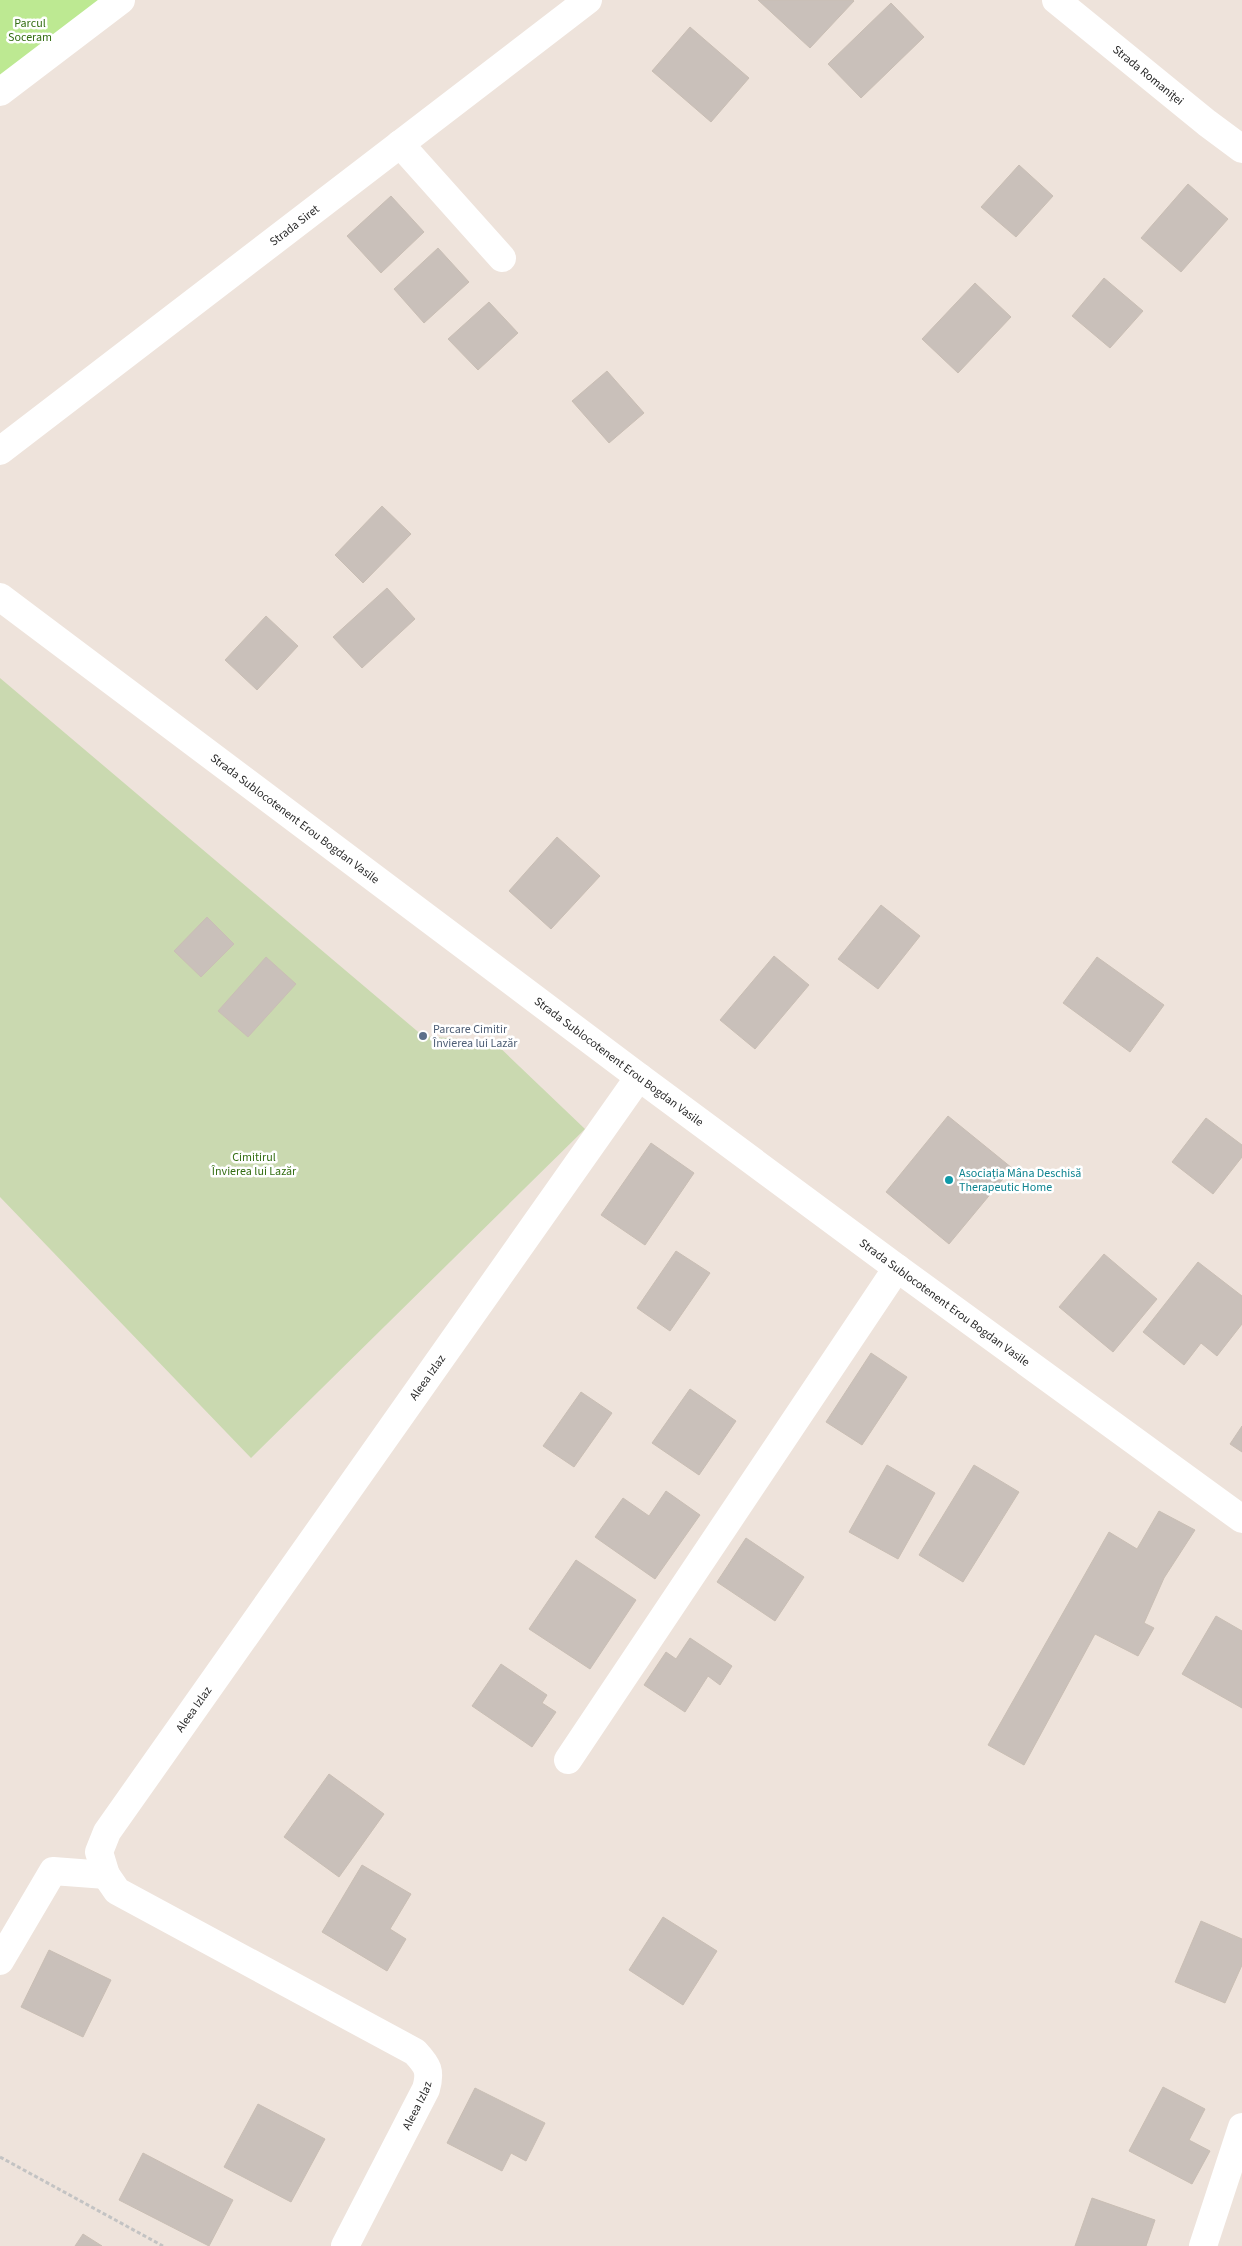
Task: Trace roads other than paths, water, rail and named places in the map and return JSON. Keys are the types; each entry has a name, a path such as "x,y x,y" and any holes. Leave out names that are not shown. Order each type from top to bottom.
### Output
{"street":[{"path":"0,92 121,0"},
{"name":"Strada Siret","path":"0,451 588,0"},
{"name":"Strada Romaniței","path":"1056,0 1207,123 1242,149"},
{"path":"400,144 502,258"},
{"name":"Strada Sublocotenent Erou Bogdan Vasile","path":"0,597 639,1077 897,1268 1242,1519"},
{"name":"Aleea Izlaz","path":"345,2246 426,2089 430,2076 425,2063 415,2052 140,1905 117,1890 106,1875 99,1852 107,1832 639,1077"},
{"path":"568,1760 897,1268"},
{"path":"0,1961 53,1872 106,1875"},
{"path":"1204,2246 1242,2127"}],"place":[{"name":"Parcare Cimitir Învierea lui Lazăr","path":"423,1036"},
{"name":"Asociația Mâna Deschisă Therapeutic Home","path":"949,1180"}],"park label":[{"name":"Parcul Soceram","path":"30,30"},
{"name":"Cimitirul Învierea lui Lazăr","path":"254,1164"}]}
